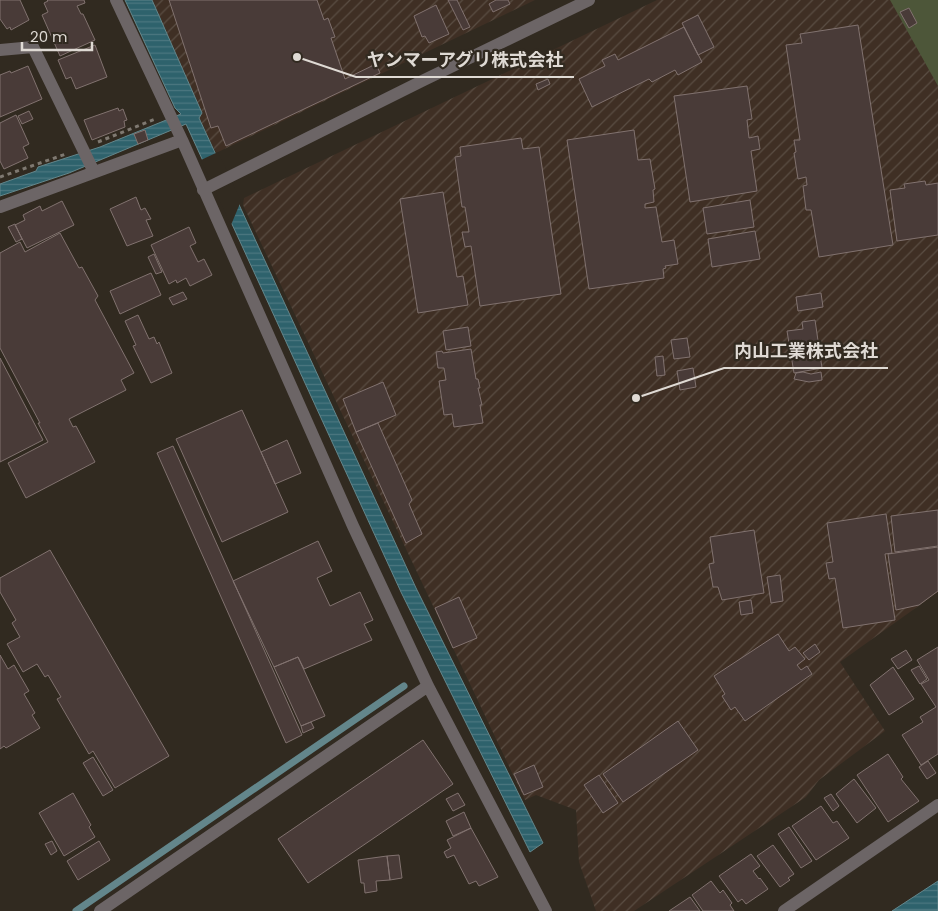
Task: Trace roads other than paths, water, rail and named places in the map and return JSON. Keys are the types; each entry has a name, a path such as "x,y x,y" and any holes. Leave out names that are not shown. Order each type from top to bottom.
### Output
{"street":[{"path":"116,0 204,190 353,526 428,686 546,911"},
{"path":"204,190 588,0"},
{"path":"0,50 33,47 93,170"},
{"path":"0,207 179,135"},
{"path":"100,911 428,686"},
{"path":"784,911 938,805"}],"water":[{"path":"125,0 152,0 202,113 199,118 416,588 543,843 530,852 401,592 186,124 69,173 0,196 0,184 36,171 38,167 100,147 181,114 175,108"},
{"path":"938,881 938,911 892,911"}],"waterway":[{"path":"76,911 404,686"}],"place":[{"name":"ヤンマーアグリ株式会社","path":"297,57"},
{"name":"内山工業株式会社","path":"636,398"}]}
